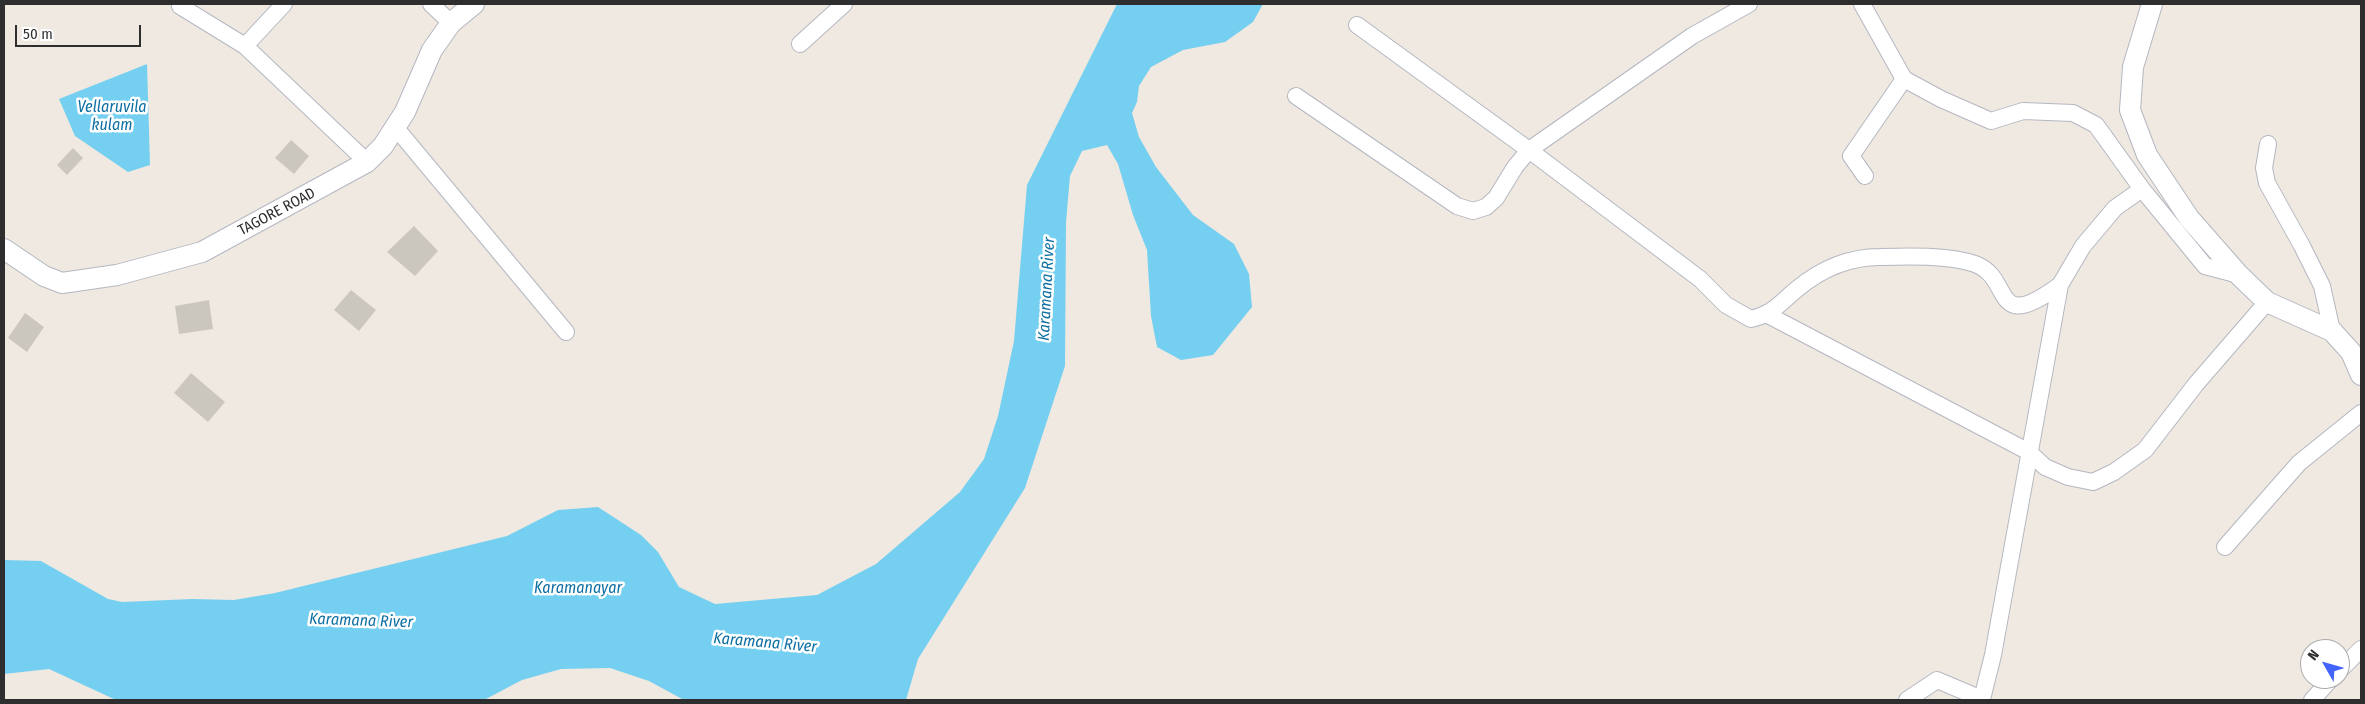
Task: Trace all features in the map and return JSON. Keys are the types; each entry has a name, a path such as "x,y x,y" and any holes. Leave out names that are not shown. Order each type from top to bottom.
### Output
{"street":[{"path":"245,46 284,4"},
{"path":"432,4 451,23"},
{"name":"TAGORE ROAD","path":"4,249 44,276 62,283 117,275 202,252 330,184 367,162 384,146 396,128 432,50 451,23 474,4"},
{"path":"800,44 844,4"},
{"path":"1296,96 1457,206 1473,211 1486,206 1496,198 1515,167 1529,150 1692,36 1749,4"},
{"path":"1862,4 1904,79 1941,99 1991,121 2023,111 2073,113 2096,125 2142,189 2205,266 2239,275"},
{"path":"2152,4 2133,67 2130,110 2147,155 2189,218 2239,275 2267,302 2332,331 2351,352 2361,375"},
{"path":"180,6 245,46 367,162"},
{"path":"1357,25 1529,150 1700,279 1739,315 1751,320 1768,315 1800,287 1820,273 1846,261 1879,256 1926,256 1974,264 1987,271 2008,302 2018,305 2039,301 2060,285"},
{"path":"1865,176 1851,156 1904,79"},
{"path":"396,128 566,332"},
{"path":"2268,144 2264,168 2268,183 2322,286 2332,331"},
{"path":"1907,700 1937,680 1982,699 1993,655 2060,285 2083,246 2116,208 2142,189"},
{"path":"1768,315 2029,452 2045,467 2068,477 2093,482 2114,472 2145,450 2196,384 2267,302"},
{"path":"2225,547 2299,463 2361,413"},
{"path":"2350,660 2361,649"},
{"path":"2312,700 2322,689"}],"water":[{"name":"Karamanayar","path":"1117,4 1263,4 1253,22 1225,42 1183,50 1151,67 1139,86 1137,102 1132,113 1139,137 1156,167 1193,215 1234,244 1249,274 1252,307 1213,355 1181,360 1157,347 1151,316 1147,250 1133,215 1118,164 1107,145 1082,151 1070,176 1066,222 1065,366 1025,488 918,659 906,700 684,700 649,681 610,668 561,669 522,680 484,700 116,700 49,669 4,674 4,560 41,561 108,599 122,602 192,599 234,600 275,593 507,536 558,510 598,507 641,535 658,552 679,587 715,604 817,595 876,564 960,492 984,459 998,416 1014,341 1027,185"},
{"name":"Vellaruvila kulam","path":"147,64 150,165 128,172 75,136 59,99"}],"building":[{"path":"291,140 309,156 294,174 275,158"},
{"path":"73,148 83,158 67,175 57,165"},
{"path":"414,226 438,251 415,276 387,252"},
{"path":"351,290 376,310 359,331 334,310"},
{"path":"209,300 213,329 179,334 175,306"},
{"path":"25,313 44,327 27,352 8,338"},
{"path":"191,373 225,402 208,422 174,393"}],"water label":[{"name":"Karamana River","path":"1047,289"},
{"name":"Karamana River","path":"361,621"},
{"name":"Karamana River","path":"765,643"}]}
